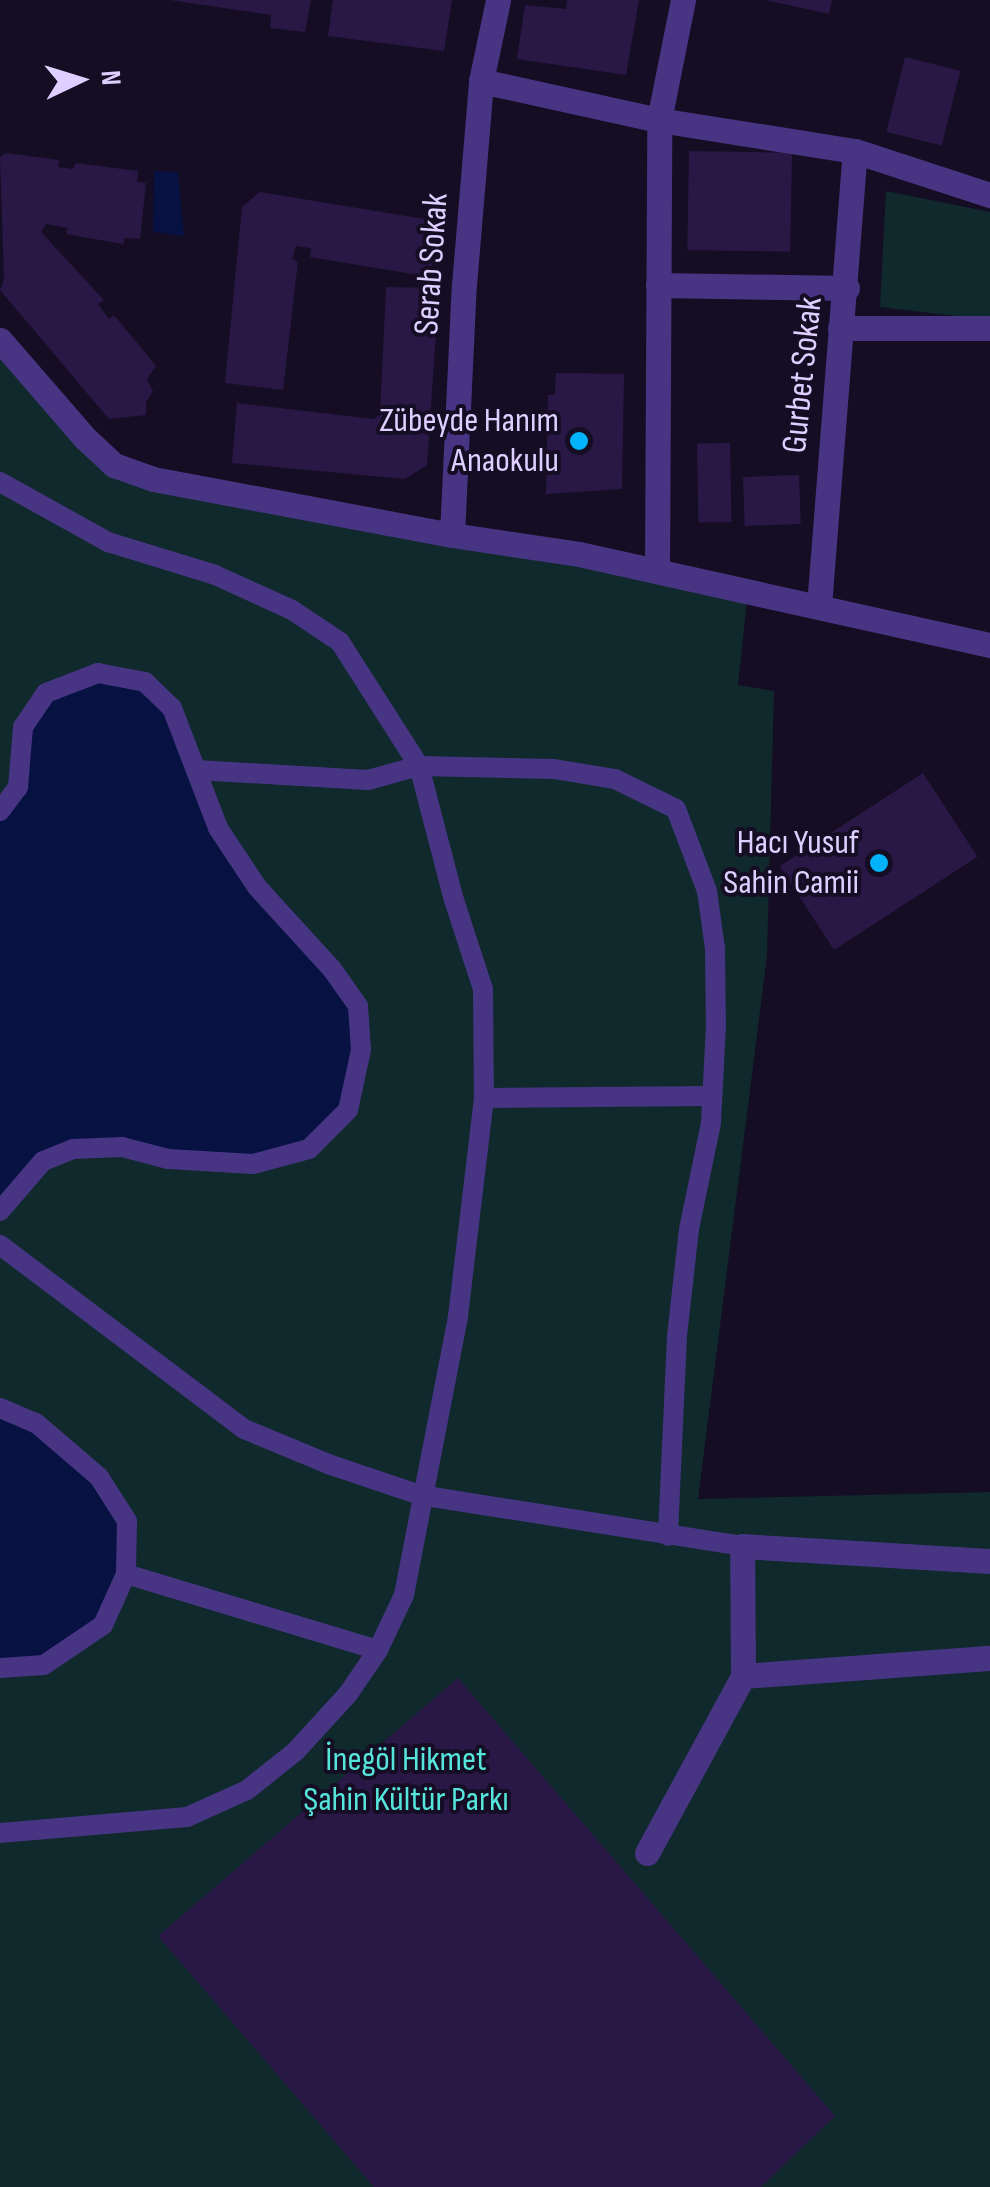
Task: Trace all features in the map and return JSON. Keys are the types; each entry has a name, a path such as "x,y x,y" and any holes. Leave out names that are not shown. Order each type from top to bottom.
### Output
{"street":[{"name":"Serab Sokak","path":"452,535 464,285 481,82 498,0"},
{"path":"657,571 659,120 684,0"},
{"path":"481,82 659,120 855,151 990,195"},
{"name":"Gurbet Sokak","path":"819,606 840,328 848,288 855,151"},
{"path":"658,286 848,288"},
{"path":"840,328 990,328"},
{"path":"0,340 85,438 114,465 195,489 579,554 990,646"},
{"path":"0,482 108,542 215,574 292,610 340,642 419,766 454,900 483,989 484,1098 458,1317 420,1495 404,1595 378,1650 348,1694 296,1750 247,1790 187,1817 0,1833"},
{"path":"0,811 18,786 23,727 46,693 98,673 145,682 172,708 218,828 256,887 332,969 358,1006 361,1050 348,1110 309,1149 253,1164 168,1159 122,1148 74,1149 43,1161 0,1211"},
{"path":"0,722 23,727"},
{"path":"196,770 368,780 419,766 554,769 615,779 676,809 707,892 715,949 712,1096 677,1336 668,1536"},
{"path":"484,1098 712,1096"},
{"path":"0,1245 244,1429 420,1495 742,1546 990,1562"},
{"path":"0,1408 36,1424 99,1476 127,1522 126,1574 103,1625 44,1665 0,1668"},
{"path":"648,1853 743,1676 742,1546"},
{"path":"126,1574 378,1650"},
{"path":"743,1676 990,1658"}],"green space":[{"path":"886,191 990,212 990,320 880,307"},
{"name":"İnegöl Hikmet Şahin Kültür Parkı","path":"0,340 115,465 748,591 738,685 774,691 767,956 698,1499 990,1492 990,2187 0,2187"}],"shaded area":[{"path":"154,171 178,172 184,236 153,232"},
{"path":"98,673 145,682 172,708 218,828 358,1006 348,1110 309,1149 253,1164 73,1149 0,1211 0,811 18,786 23,727 46,693"},
{"path":"0,1408 36,1423 127,1521 126,1574 103,1625 44,1665 0,1668"}],"building":[{"path":"170,0 311,0 305,32 270,28 271,15"},
{"path":"333,0 452,0 444,51 328,36"},
{"path":"567,0 639,0 626,75 517,59 525,5 566,9"},
{"path":"765,0 832,0 829,14"},
{"path":"905,57 960,71 942,146 886,132"},
{"path":"689,151 792,153 790,252 687,250"},
{"path":"6,153 59,160 58,167 73,169 75,163 138,171 137,182 146,183 140,239 125,238 123,244 66,234 68,228 46,224 41,232 104,300 98,304 109,319 114,315 156,366 147,379 153,391 146,402 146,415 109,419 0,290 4,279 0,157"},
{"path":"260,192 437,221 431,277 310,257 311,248 296,246 292,259 298,262 283,390 225,383 242,207"},
{"path":"386,287 439,288 427,465 405,479 232,463 237,403 373,419 380,415"},
{"path":"556,373 624,374 622,489 546,494 548,395 555,395"},
{"path":"730,443 731,522 698,523 697,444"},
{"path":"799,475 801,524 745,526 743,477"},
{"name":"Hacı Yusuf Sahin Camii","path":"923,773 977,857 834,950 780,866"},
{"path":"458,1678 835,2116 761,2187 374,2187 158,1936"}],"place":[{"name":"Zübeyde Hanım Anaokulu","path":"579,441"},
{"name":"Hacı Yusuf Sahin Camii","path":"879,863"}]}
